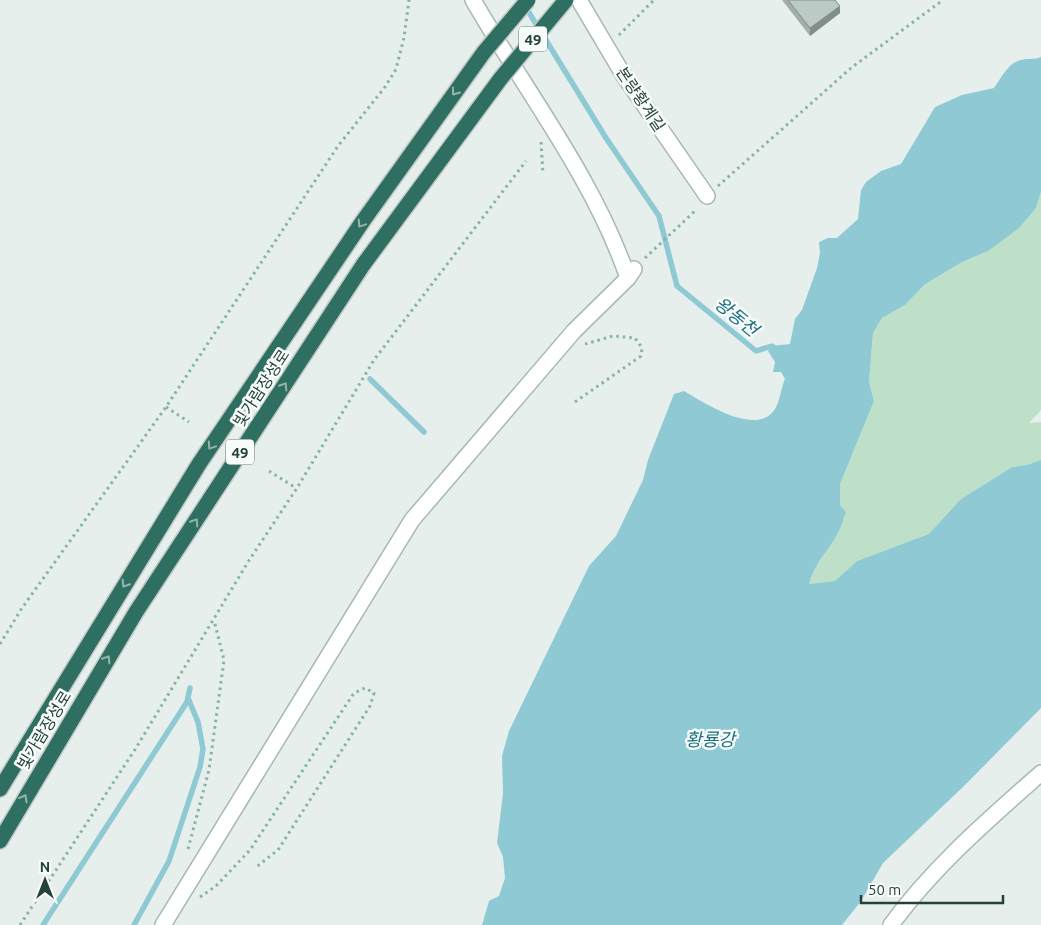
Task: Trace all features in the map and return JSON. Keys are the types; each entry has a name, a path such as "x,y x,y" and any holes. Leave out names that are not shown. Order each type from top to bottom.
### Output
{"highway":[{"name":"빛가람장성로","path":"0,789 199,464 362,221 484,52 528,0"},
{"name":"빛가람장성로","path":"0,840 136,612 363,265 501,78 566,0"}],"street":[{"path":"163,925 412,520 560,348 631,273 580,173 473,0"},
{"name":"본량황계길","path":"579,0 703,201"},
{"path":"891,925 907,903 978,828 1041,772"}],"path":[{"path":"0,644 22,608 166,407 338,146 385,87 396,69 404,38 409,0"},
{"path":"607,47 654,0"},
{"path":"631,273 703,201 851,68 943,0"},
{"path":"20,925 60,860 136,748 248,562 296,488 374,360 526,161"},
{"path":"560,348 581,345 613,336 635,338 642,348 641,356 575,402"},
{"path":"166,407 189,422"},
{"path":"269,471 296,488"},
{"path":"187,853 209,770 224,660 214,620"},
{"path":"177,902 181,908 216,886 250,850 354,693 365,688 374,693 370,706 278,850 255,868"}],"green space":[{"path":"1041,192 1041,410 1029,423 1041,422 1041,460 1027,465 1012,467 961,499 930,534 857,561 835,581 809,584 817,565 838,532 846,512 840,505 840,484 874,401 869,382 873,333 882,318 905,305 924,285 962,262 988,251 1036,208"}],"water":[{"name":"황룡강","path":"1041,57 1041,192 1036,208 1019,228 988,251 962,262 924,285 905,305 882,318 873,333 869,382 874,401 840,484 840,505 846,512 838,532 817,565 809,584 835,581 857,561 929,534 961,499 1012,467 1027,465 1041,460 1041,708 965,785 883,863 861,901 842,925 482,925 489,901 499,896 505,878 503,857 497,843 503,793 502,756 509,731 589,566 616,536 643,480 648,460 674,394 684,391 716,409 743,419 756,420 767,417 777,406 785,379 781,372 773,372 775,362 768,351 772,346 790,344 795,319 802,310 817,268 820,253 819,242 828,238 837,238 858,219 861,190 866,182 881,171 901,164 935,107 962,95 994,88 1006,71 1017,61"}],"building":[{"path":"788,0 835,0 840,6 810,28"}],"waterway":[{"name":"왕동천","path":"525,6 606,138 659,216 677,286 756,351 772,346 777,349"},
{"path":"370,379 424,432"},
{"path":"43,925 187,702 190,688"},
{"path":"134,925 169,861 200,767 203,749 198,722 188,698"}]}
